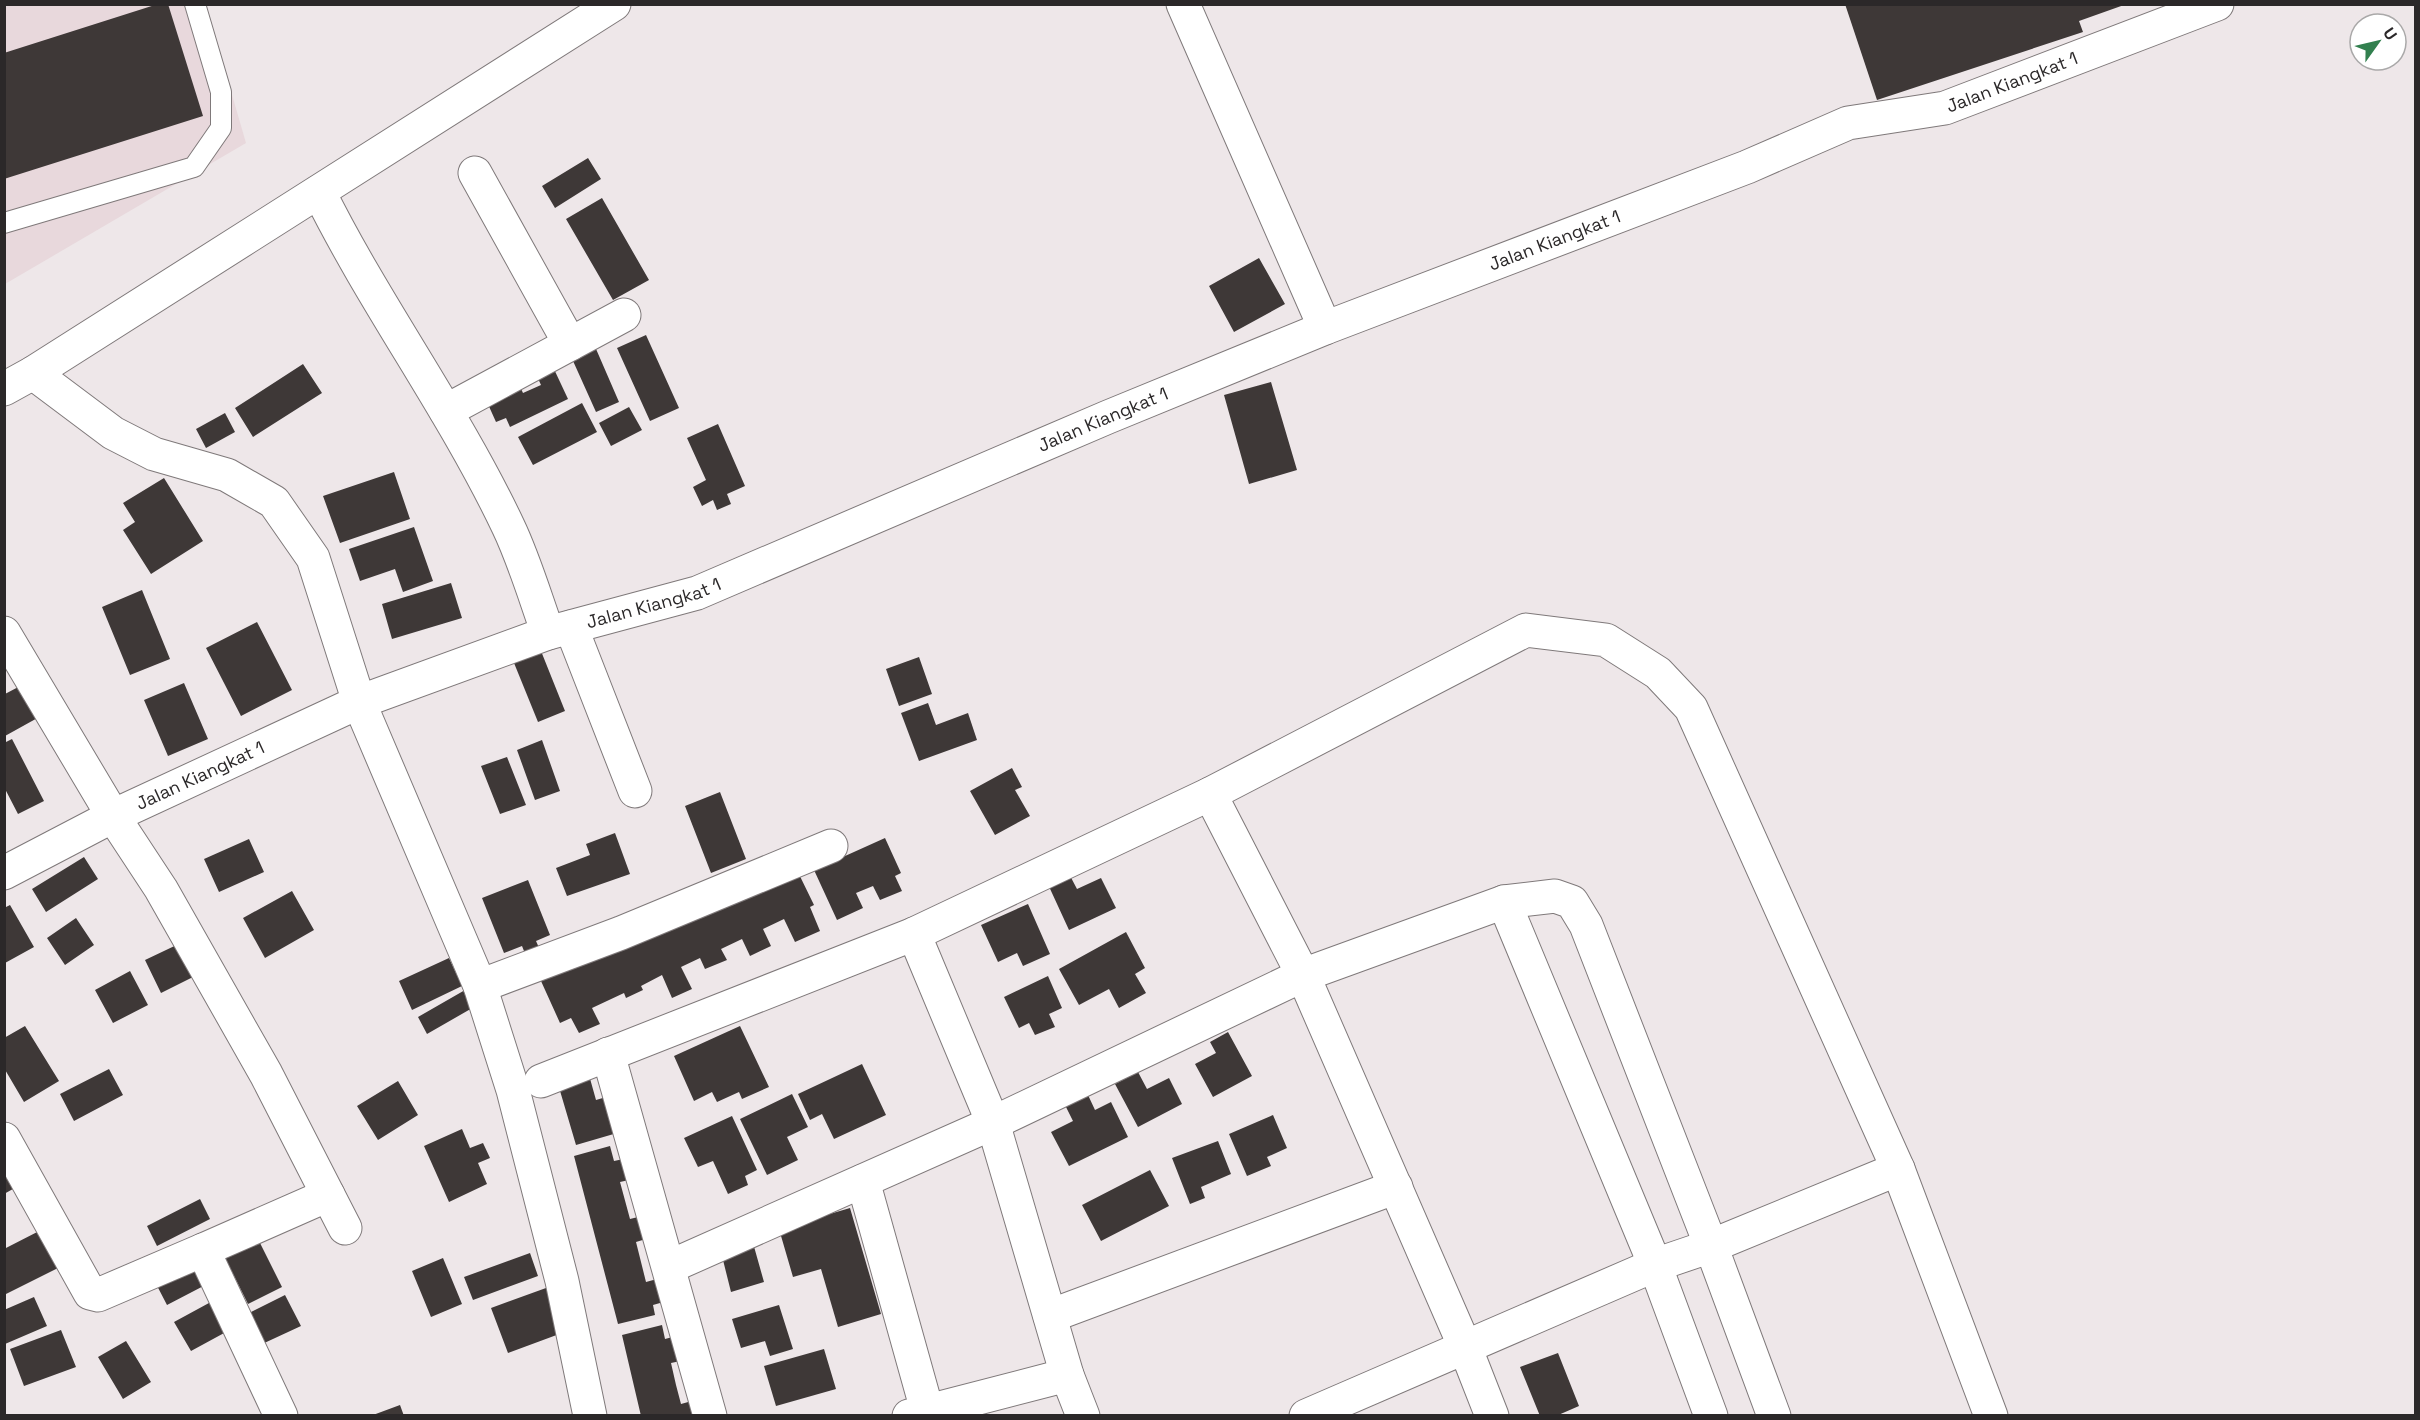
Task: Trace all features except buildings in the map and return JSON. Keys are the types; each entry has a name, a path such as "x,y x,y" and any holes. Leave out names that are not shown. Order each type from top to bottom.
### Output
{"street":[{"path":"4,389 33,374 614,4"},
{"path":"1183,4 1325,328"},
{"name":"Jalan Kiangkat 1","path":"4,873 113,816 359,702 559,630 697,593 1108,417 1325,328 1747,167 1848,123 1945,108 2217,4"},
{"path":"475,173 570,344"},
{"path":"319,192 341,236 446,411 509,527 635,791"},
{"path":"446,411 624,315"},
{"path":"33,374 113,433 143,449 227,476 274,502 313,558 359,702 480,986 513,1090 562,1281 590,1416"},
{"path":"541,1081 914,934 1210,794 1526,630 1606,640 1658,673 1691,708 1898,1169 1990,1416"},
{"path":"4,633 113,816 161,889 266,1074 345,1228"},
{"path":"1210,794 1303,975 1465,1347 1492,1416"},
{"path":"480,986 621,933 831,846"},
{"path":"669,1267 993,1123 1303,975 1504,902 1555,896 1572,902 1581,917 1711,1246 1774,1416"},
{"path":"1504,902 1655,1265 1711,1416"},
{"path":"914,934 993,1123 1067,1375 1083,1416"},
{"path":"608,1054 710,1416"},
{"path":"4,1139 90,1293 98,1295 328,1195"},
{"path":"1306,1416 1655,1265 1711,1246 1898,1169"},
{"path":"863,1181 918,1413 1067,1375"},
{"path":"1050,1316 1396,1187"},
{"path":"202,1250 281,1416"}],"lane":[{"path":"4,222 194,167 221,128 221,92 195,4"}],"shaded area":[{"path":"5,5 206,5 246,143 5,284"}]}
